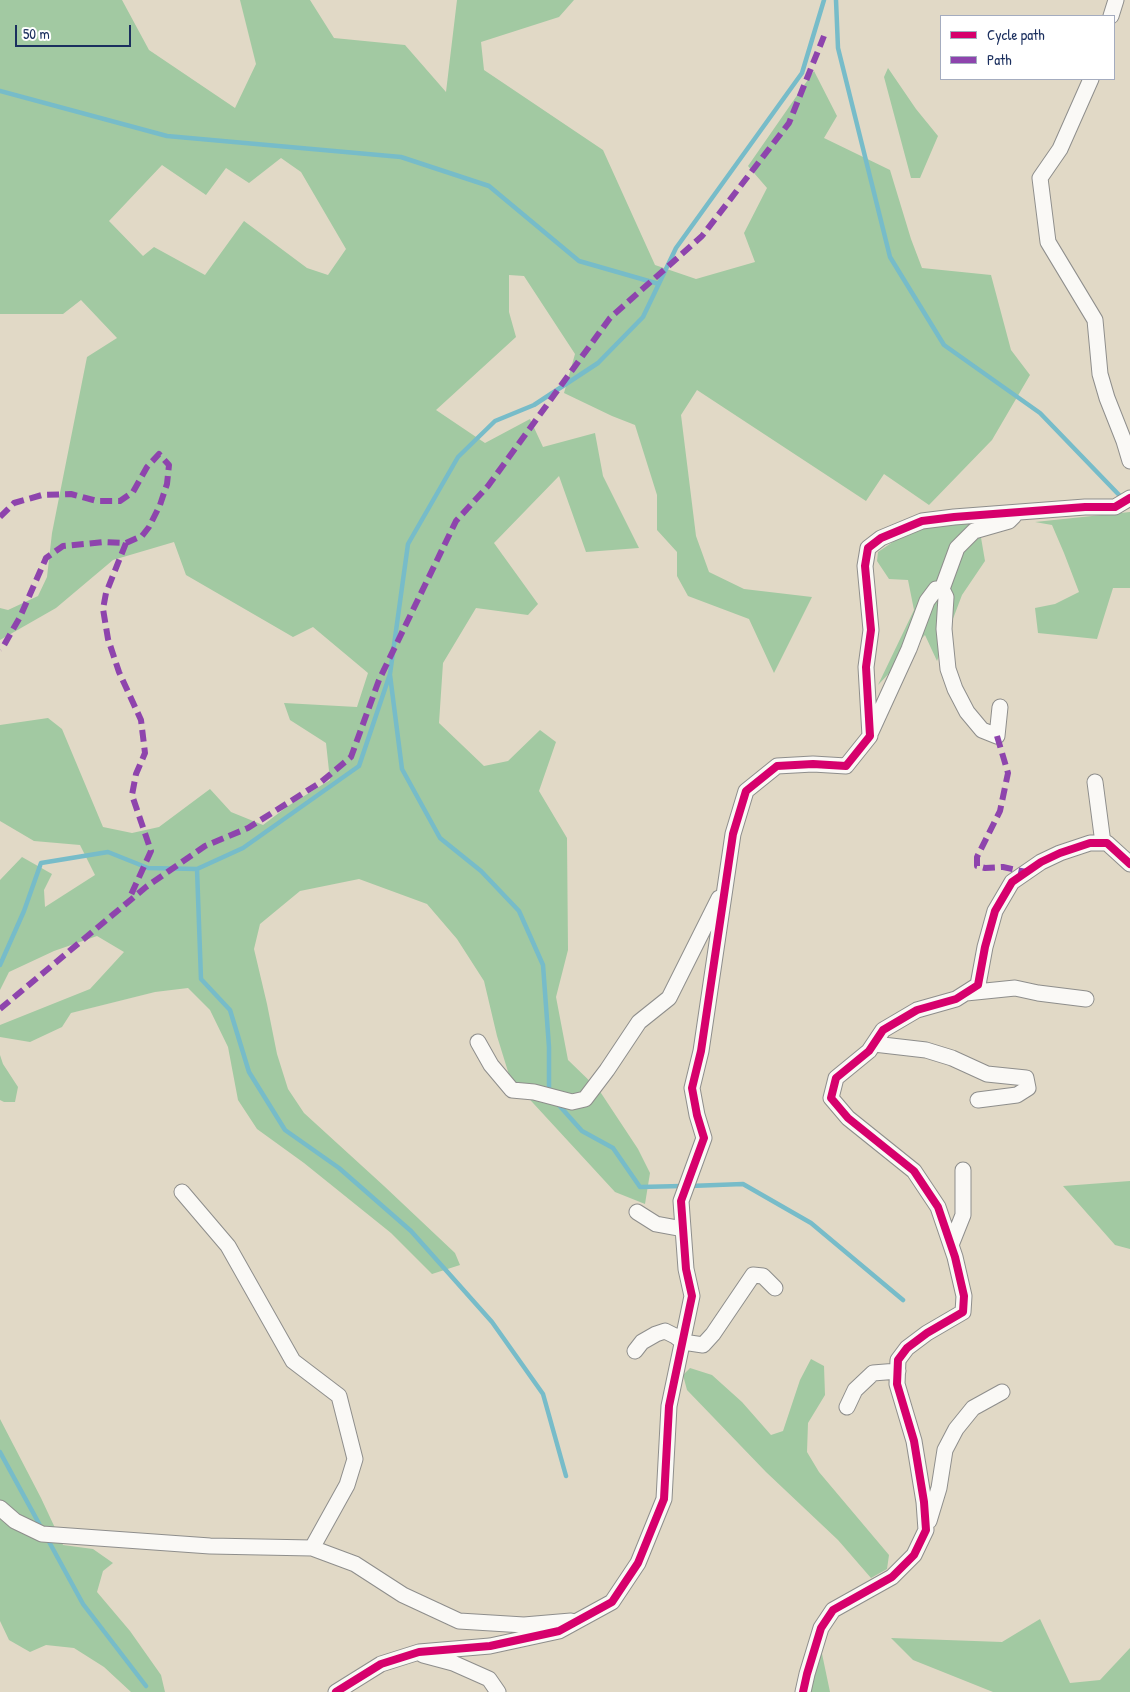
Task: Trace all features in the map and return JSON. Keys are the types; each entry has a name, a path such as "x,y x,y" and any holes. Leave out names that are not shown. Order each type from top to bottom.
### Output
{"street":[{"path":"1111,15 1116,0"},
{"path":"1091,80 1060,149 1040,178 1048,242 1095,320 1100,374 1130,461"},
{"path":"870,736 866,667 870,630 865,566 868,548 881,538 922,521 954,516 1085,507 1115,507 1130,498"},
{"path":"1000,707 997,736 982,730 967,712 955,688 948,669 944,629 946,597 942,589 957,548 974,531 1009,521 1018,512"},
{"path":"336,1692 381,1664 415,1653 490,1646 559,1632 612,1602 638,1563 664,1499 669,1406 692,1296 686,1269 681,1200 704,1138 692,1088 702,1051 733,834 746,791 777,766 813,764 846,766 870,736 909,649 927,601 936,589 942,589"},
{"path":"1095,782 1103,844"},
{"path":"926,1530 924,1502 914,1440 897,1384 898,1360 907,1348 927,1333 963,1312 964,1296 951,1246 938,1207 914,1171 848,1118 831,1098 836,1078 869,1051 884,1030 917,1010 956,999 978,985 985,947 995,911 1012,882 1041,862 1060,853 1090,844 1107,844 1130,864"},
{"path":"478,1042 491,1065 512,1090 534,1092 572,1102 585,1099 639,1022 669,998 725,886"},
{"path":"965,994 1015,988 1086,999"},
{"path":"874,1044 926,1050 952,1058 986,1074 1026,1078 1028,1088 1017,1095 978,1100"},
{"path":"951,1246 963,1215 963,1170"},
{"path":"182,1192 228,1246 293,1361 339,1396 355,1460 347,1485 312,1548"},
{"path":"637,1212 656,1224 683,1229"},
{"path":"635,1351 642,1342 656,1334 665,1332 683,1342 703,1345 713,1334 753,1275 763,1276 775,1288"},
{"path":"847,1407 855,1390 873,1373 898,1371"},
{"path":"803,1692 821,1628 833,1610 892,1577 914,1555 926,1530 939,1488 945,1450 956,1429 973,1408 1002,1392"},
{"path":"0,1508 15,1521 42,1534 210,1546 312,1548 355,1564 402,1595 459,1621 524,1625 580,1620"},
{"path":"415,1653 453,1663 489,1679 498,1692"}],"green space":[{"path":"0,0 122,0 149,50 235,108 256,64 240,0 310,0 334,38 405,45 446,92 457,0 574,0 559,17 481,42 484,70 603,150 655,265 696,279 755,262 744,233 767,188 748,166 814,71 837,116 824,138 890,170 922,268 991,275 1011,350 1030,375 992,440 929,505 884,474 866,501 697,390 681,415 696,536 709,572 744,589 812,597 774,673 749,619 688,596 677,576 677,552 657,530 657,495 635,425 564,393 575,354 524,276 509,275 509,312 516,337 436,410 485,443 530,419 543,447 595,433 603,476 639,548 586,552 559,476 494,543 538,604 528,615 476,608 443,663 439,723 484,766 508,761 540,730 556,742 539,791 567,838 568,950 556,997 568,1060 599,1090 638,1149 650,1173 645,1204 615,1192 510,1078 497,1036 484,981 457,939 427,904 359,879 300,891 260,924 254,949 277,1054 288,1089 304,1113 455,1253 460,1265 432,1274 391,1233 304,1163 257,1129 238,1100 228,1047 210,1010 188,988 155,992 71,1013 62,1027 30,1042 0,1037 0,1025 90,989 124,952 97,936 54,951 9,972 0,990 0,880 22,857 52,874 44,890 45,907 95,875 80,845 34,841 0,821 0,725 48,718 62,729 103,827 132,833 159,827 210,789 231,812 263,825 288,806 330,780 326,743 290,720 284,703 357,707 368,673 313,627 293,637 186,575 174,542 113,560 56,608 0,640 0,608 8,610 38,596 47,577 52,533 87,357 117,338 81,300 63,314 0,314","holes":["281,158 301,172 346,249 328,275 307,268 244,221 205,275 154,247 143,256 109,221 162,165 206,195 226,168 249,183"]},
{"path":"888,68 916,109 938,136 920,178 911,178 884,77"},
{"path":"1130,512 1130,588 1113,588 1097,639 1038,633 1035,608 1055,604 1079,592 1052,525 1035,522"},
{"path":"978,520 985,561 962,595 937,661 925,635 878,685 914,610 908,580 889,579 877,561 878,552 909,531"},
{"path":"0,1055 3,1064 18,1087 15,1102 0,1100"},
{"path":"1130,1181 1130,1249 1115,1245 1063,1186"},
{"path":"811,1359 824,1366 825,1395 808,1423 807,1452 819,1472 889,1555 887,1569 871,1578 838,1540 766,1472 687,1390 683,1375 690,1368 712,1375 742,1402 771,1435 783,1431 800,1380"},
{"path":"0,1419 63,1545 93,1549 113,1563 103,1571 97,1592 130,1631 161,1675 165,1692 131,1692 104,1667 74,1648 46,1645 30,1652 9,1640 0,1621"},
{"path":"1040,1619 1070,1683 1100,1680 1130,1648 1130,1692 993,1692 913,1660 891,1638 1002,1642"},
{"path":"821,1649 830,1692 810,1692"}],"waterway":[{"path":"0,965 24,911 41,863 108,852 148,868 197,869 243,848 359,766 390,674 408,544 458,457 495,421 534,405 598,363 643,317 676,248 802,73 824,0"},
{"path":"836,0 838,48 890,257 944,345 1040,413 1122,498"},
{"path":"0,91 167,136 401,157 489,186 579,261 659,284"},
{"path":"390,675 402,769 440,838 481,871 519,911 543,965 549,1047 549,1094"},
{"path":"197,869 201,979 230,1010 249,1072 285,1130 339,1168 411,1231 492,1322 543,1394 566,1476"},
{"path":"557,1103 582,1131 613,1148 640,1187 682,1186"},
{"path":"690,1186 743,1184 811,1223 903,1300"},
{"path":"0,1452 42,1529"},
{"path":"47,1538 83,1604 146,1686"}],"marked path":[{"path":"0,1009 146,887 205,846 248,828 321,782 351,757 379,680 456,521 488,486 610,318 702,236 789,123 824,36"},
{"path":"0,517 14,503 42,495 71,494 97,501 120,501 133,492 147,467 159,454 169,465 167,484 160,505 149,527 142,536 126,543 104,542 63,546 46,558 20,617 0,649"},
{"path":"126,543 106,593 103,609 108,639 119,672 141,720 145,753 136,774 132,795 151,851 130,897"},
{"path":"997,736 1008,773 1000,811 977,857 977,866 985,868 1003,867 1026,872"}],"cycle path":[{"path":"336,1692 381,1664 419,1652 490,1646 559,1631 612,1602 638,1563 664,1499 669,1406 692,1296 686,1269 681,1201 704,1138 692,1088 701,1051 733,834 746,791 777,766 813,764 846,766 870,736 866,667 871,630 865,566 868,548 881,538 922,521 1085,507 1115,507 1130,498"},
{"path":"803,1692 821,1628 833,1610 892,1577 914,1555 926,1530 924,1502 914,1441 897,1384 898,1360 907,1348 927,1333 963,1312 964,1296 955,1257 938,1207 914,1171 848,1118 831,1098 836,1078 869,1051 883,1030 917,1010 956,999 978,985 985,947 995,911 1012,882 1041,862 1060,853 1090,843 1107,843 1130,864"}]}
